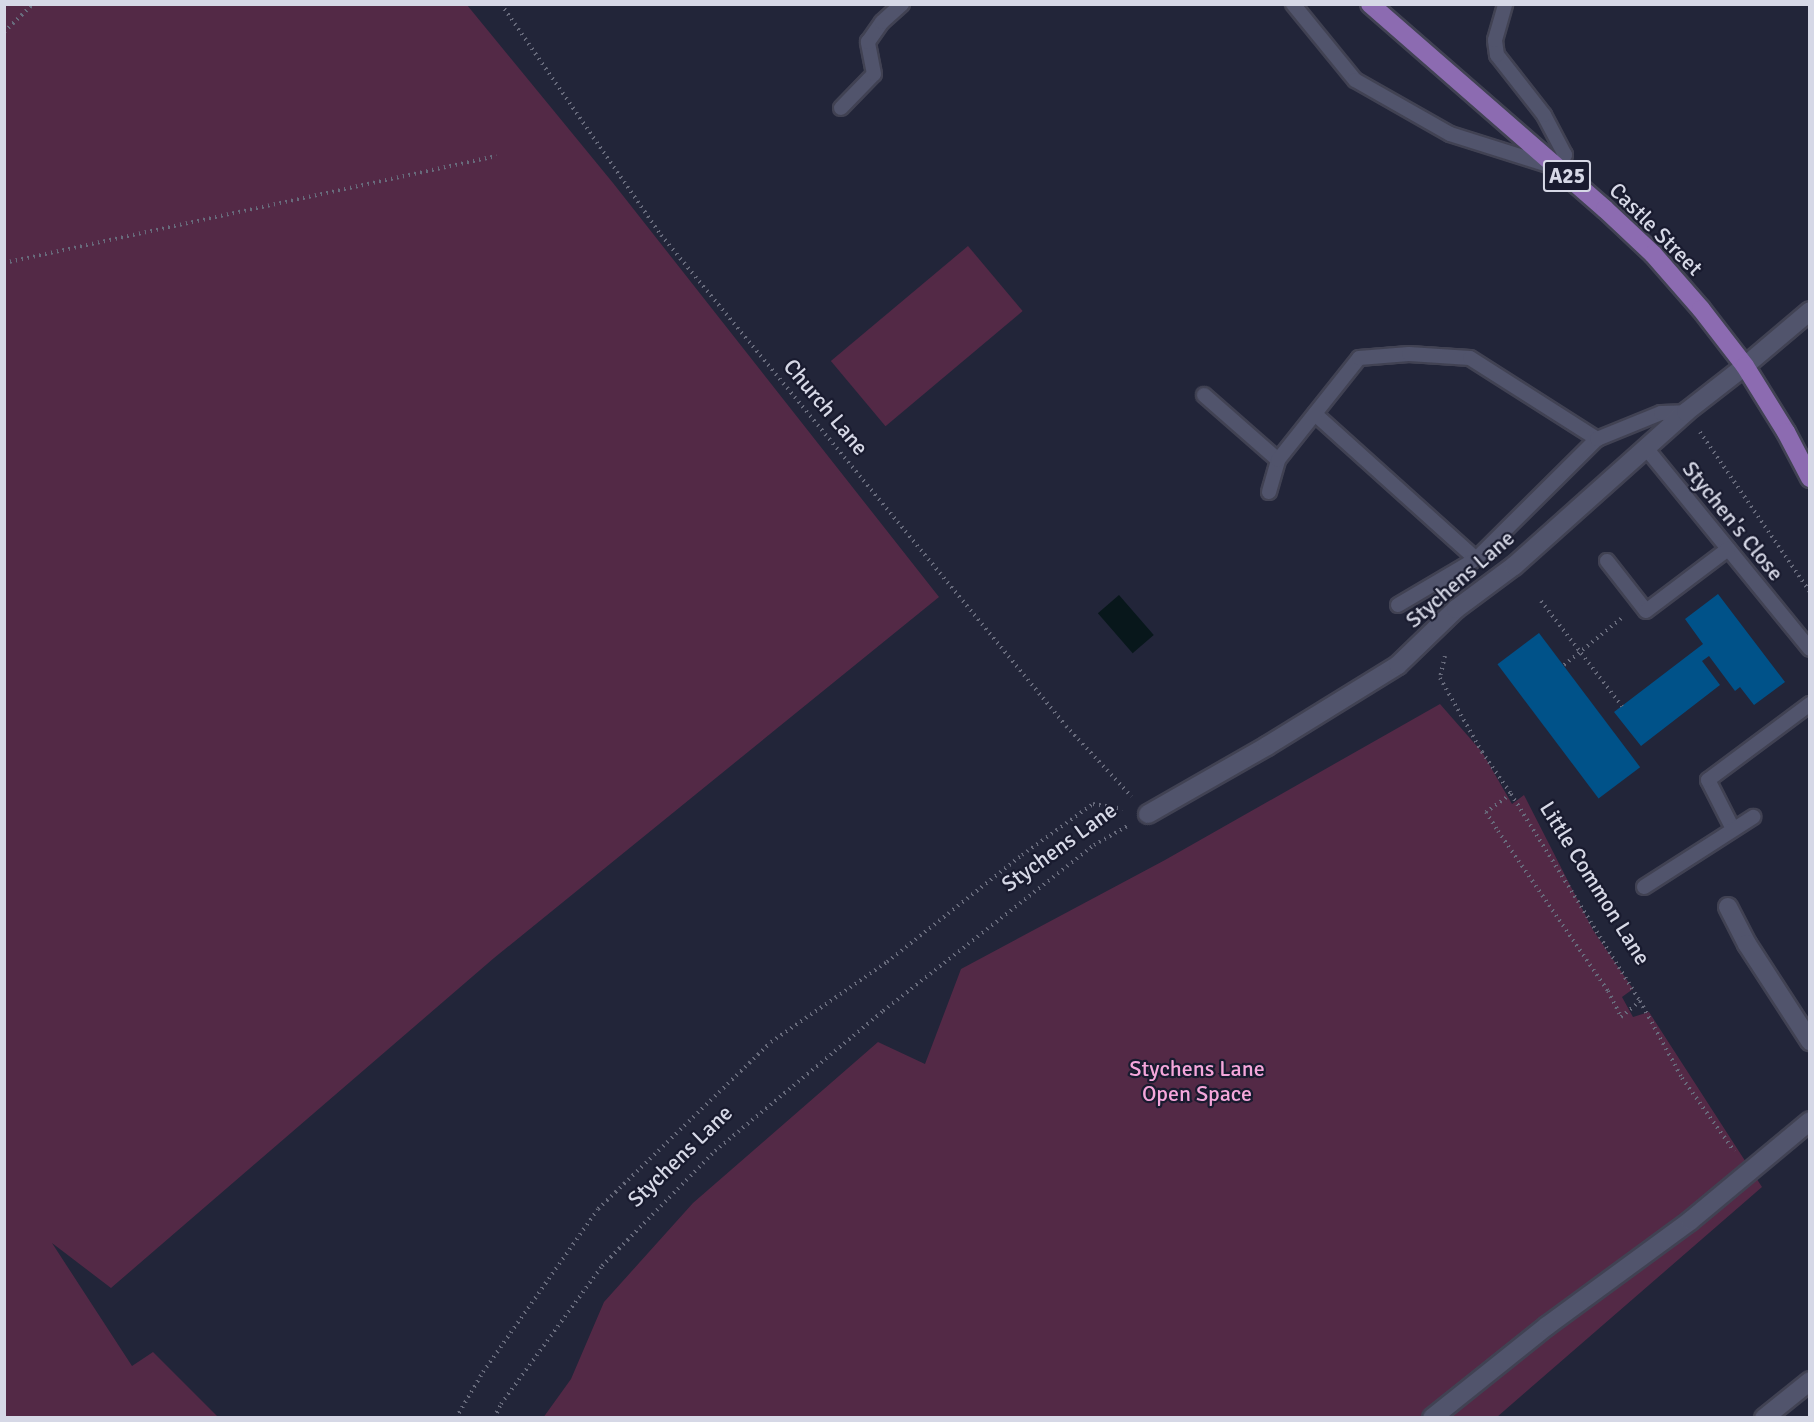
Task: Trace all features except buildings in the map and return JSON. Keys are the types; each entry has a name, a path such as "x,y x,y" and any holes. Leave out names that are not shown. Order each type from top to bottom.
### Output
{"main road":[{"name":"Castle Street","path":"1370,4 1653,254 1701,309 1745,366 1786,432 1809,478"}],"street":[{"name":"Stychens Lane","path":"1148,814 1266,746 1398,665 1456,609 1514,566 1686,412 1745,366 1809,311"},
{"path":"1728,907 1747,944 1809,1041"},
{"path":"1432,1418 1547,1326 1690,1221 1809,1121"},
{"path":"1764,1418 1809,1381"}],"lane":[{"path":"842,108 874,74 868,42 882,22 902,4"},
{"path":"1293,4 1355,80 1450,134 1558,168 1564,155 1544,115 1497,55 1495,40 1505,4"},
{"path":"1269,492 1278,460 1359,358 1409,354 1470,358 1597,439"},
{"path":"1204,395 1278,460"},
{"path":"1398,605 1476,559 1597,439 1661,413 1686,412"},
{"path":"1315,414 1476,559"},
{"name":"Stychen's Close","path":"1646,448 1809,649"},
{"path":"1607,561 1646,611 1728,549"},
{"path":"1733,829 1708,780 1809,704"},
{"path":"1644,887 1753,817"}],"path":[{"path":"4,32 33,4"},
{"name":"Church Lane","path":"501,4 661,235 1066,726 1148,814"},
{"path":"4,263 496,156"},
{"path":"1686,412 1809,592"},
{"path":"1541,601 1622,706"},
{"path":"1564,665 1640,603"},
{"name":"Little Common Lane","path":"1445,655 1440,678 1482,752 1511,794 1640,1001 1682,1078 1748,1172"},
{"path":"1511,794 1486,812 1608,991 1621,1017 1640,1001"},
{"path":"456,1418 483,1372 598,1209 771,1042 887,962 1022,855 1093,804 1148,814"},
{"name":"Stychens Lane","path":"494,1418 501,1404 602,1266 715,1151 883,1011 1094,844 1148,814"}],"green space":[{"path":"5,4 467,5 613,183 939,597 494,958 111,1288 52,1243 132,1366 153,1352 218,1417 5,1417"},
{"path":"968,246 1023,311 886,426 831,361"},
{"name":"Stychens Lane Open Space","path":"1440,704 1482,752 1512,804 1524,795 1593,930 1633,989 1622,997 1633,1017 1649,1012 1762,1187 1497,1417 543,1418 571,1379 604,1302 693,1203 878,1042 925,1064 961,969 1165,860"}],"shaded area":[{"path":"1119,595 1154,635 1133,653 1098,613"}]}
